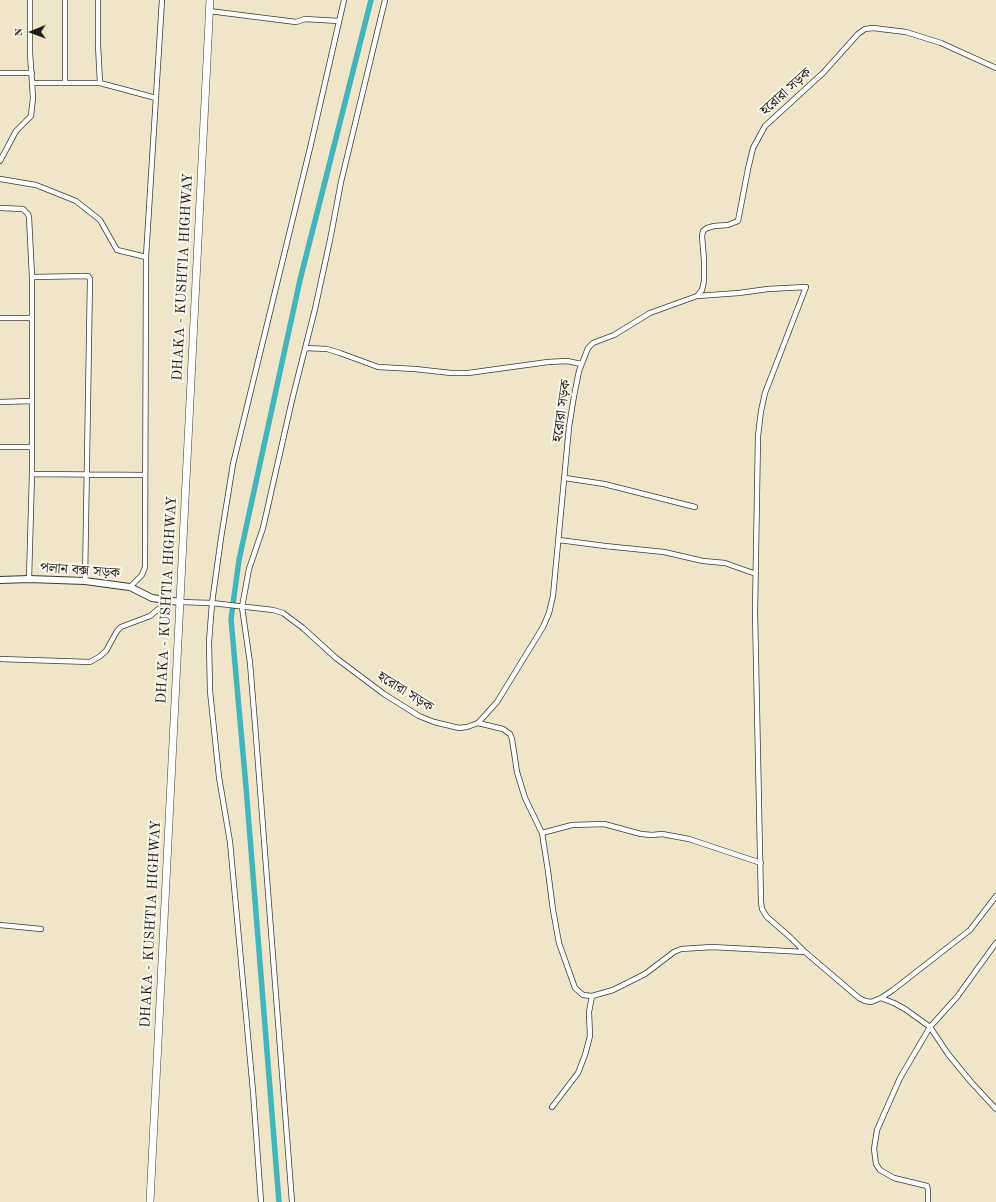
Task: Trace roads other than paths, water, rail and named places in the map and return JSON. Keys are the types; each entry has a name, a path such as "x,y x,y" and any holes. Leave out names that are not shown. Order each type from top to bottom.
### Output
{"main road":[{"name":"DHAKA - KUSHTIA HIGHWAY","path":"150,1202 210,0"},
{"name":"পলান বক্স সড়ক","path":"0,580 29,579 84,581 130,587 152,598 180,602"}],"street":[{"path":"0,161 16,131 31,116 33,98 30,0"},
{"path":"65,0 65,83"},
{"path":"98,0 100,83"},
{"path":"130,587 140,578 144,571 146,257 162,0"},
{"path":"261,1202 253,1091 230,850 219,777 210,691 209,642 212,603 233,464 312,144 344,0"},
{"path":"292,1202 250,663 241,607 249,568 263,528 330,240 341,182 385,0"},
{"path":"209,11 296,22 305,19 339,21"},
{"name":"হরোরা সড়ক","path":"180,602 212,603 273,610 287,615 336,658 384,694 419,716 434,722 459,728 467,728 478,723 497,702 543,627 549,613 553,596 570,419 579,371 588,348 593,343 614,335 650,313 697,296 702,290 704,281 703,231 707,228 728,225 738,221 748,169 754,148 765,126 823,73 858,34 873,28 906,32 941,43 996,68"},
{"path":"0,73 32,73"},
{"path":"32,83 100,83 156,98"},
{"path":"0,179 36,185 76,201 100,220 117,250 146,257"},
{"path":"0,208 22,209 28,214 30,224 32,277 32,474 29,579"},
{"path":"32,277 88,276 90,278 84,581"},
{"path":"697,296 806,287 765,393 758,436 755,612 757,770 762,909 767,917 805,952 859,998 871,1002 881,998 970,930 996,896"},
{"path":"0,318 32,318"},
{"path":"305,348 327,349 340,352 378,367 451,373 468,373 559,361 581,364"},
{"path":"0,402 32,401"},
{"path":"0,447 32,447"},
{"path":"32,474 145,475"},
{"path":"565,478 604,484 695,507"},
{"path":"559,540 664,552 703,561 724,563 756,574"},
{"path":"0,659 90,662 99,658 106,651 121,627 150,616 168,601"},
{"path":"478,723 502,729 510,734 512,739 517,772 525,798 542,833 559,943 575,988 583,994 592,996 613,990 645,974 674,952 681,949 712,948 805,952"},
{"path":"542,833 572,824 604,824 641,834 662,834 689,839 761,863"},
{"path":"0,926 41,929"},
{"path":"928,1202 927,1186 894,1178 880,1170 876,1164 874,1149 877,1130 897,1085 930,1027 957,997 996,943"},
{"path":"552,1107 578,1073 585,1055 590,1036 589,1012 592,996"},
{"path":"881,998 905,1009 930,1027 948,1054 996,1109"}],"waterway":[{"path":"279,1202 231,619 239,560 300,280 371,0"}]}
